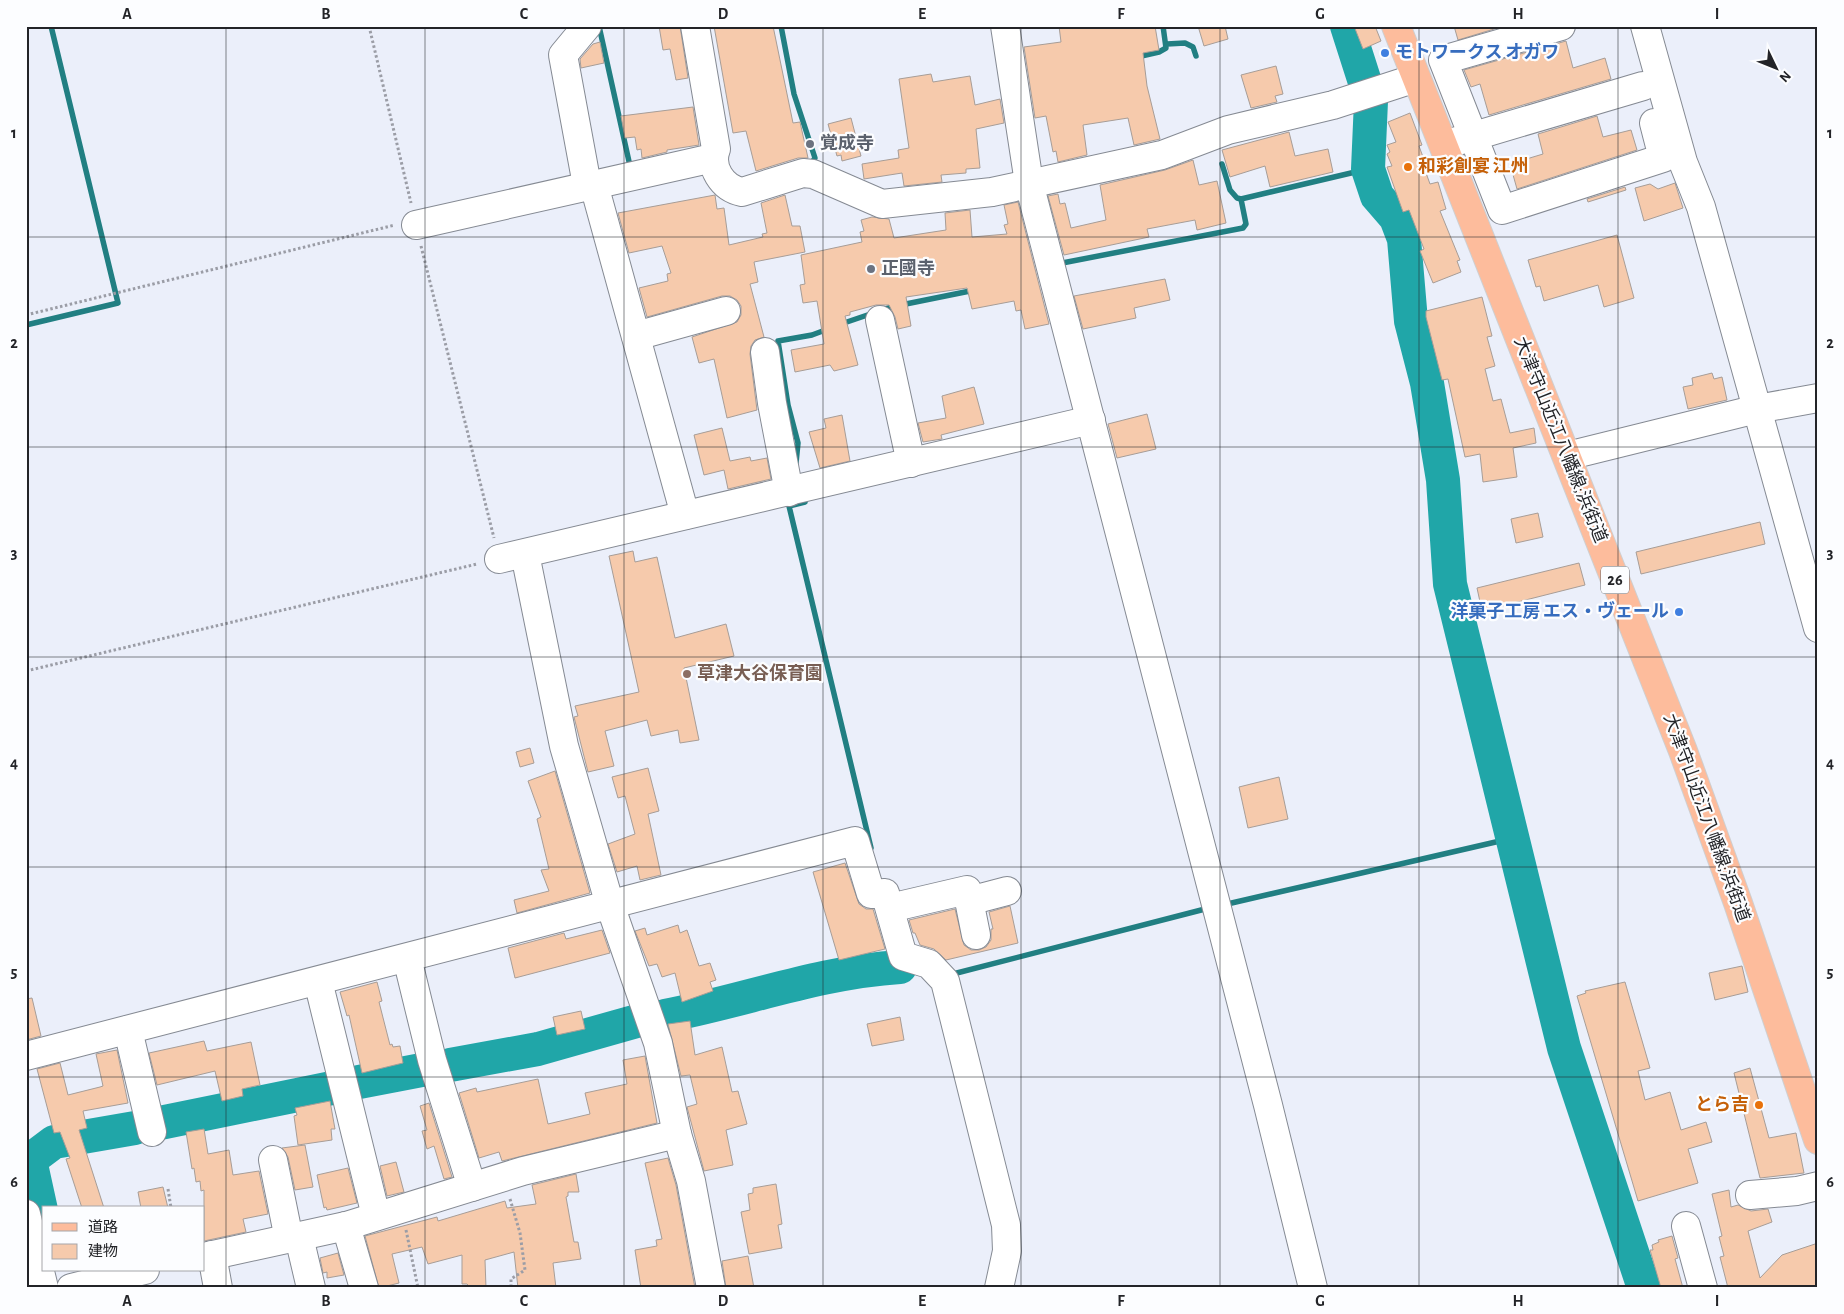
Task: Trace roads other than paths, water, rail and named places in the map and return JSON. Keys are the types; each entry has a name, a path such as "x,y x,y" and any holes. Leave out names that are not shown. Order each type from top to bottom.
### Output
{"main road":[{"name":"大津守山近江八幡線;浜街道","path":"1396,26 1683,751 1738,903 1818,1140"}],"street":[{"path":"587,26 563,55 591,185 636,336 685,515"},
{"path":"695,26 716,149 713,158 718,176 734,190 742,192 803,173 813,174 882,204 992,192 1162,155 1228,130 1333,105 1416,78"},
{"path":"1005,26 1029,183 1268,1105 1313,1288"},
{"path":"1561,26 1444,60 1472,137 1502,210 1664,158 1628,26"},
{"path":"1644,26 1683,162 1701,207 1818,628"},
{"path":"1443,145 1643,86"},
{"path":"415,223 713,158"},
{"path":"636,336 726,311"},
{"path":"880,320 911,462"},
{"path":"765,352 788,492"},
{"path":"1567,456 1757,409 1818,398"},
{"path":"499,559 1090,420"},
{"path":"525,554 564,746 610,905 658,1044 676,1134 691,1181 711,1288"},
{"path":"26,1056 855,841 871,894 885,893 903,956 929,964 945,981 1006,1225 1007,1251 999,1288"},
{"path":"890,908 967,890 976,935"},
{"path":"969,901 1008,891"},
{"path":"407,958 432,1060 472,1187"},
{"path":"318,981 386,1213"},
{"path":"128,1030 152,1132"},
{"path":"218,1288 208,1256 346,1226 504,1177 676,1134"},
{"path":"273,1160 294,1238 311,1288"},
{"path":"1750,1195 1796,1191 1818,1186"},
{"path":"26,1214 37,1280"},
{"path":"346,1226 364,1288"},
{"path":"1686,1226 1704,1288"},
{"path":"71,1288 137,1272"}],"waterway":[{"path":"26,325 118,303 51,26"},
{"path":"599,26 630,166 632,165"},
{"path":"781,26 794,94 815,158 810,165"},
{"path":"1137,57 1159,52 1166,48 1163,26"},
{"path":"1347,26 1371,101 1368,169 1377,196 1396,218 1404,239 1411,321 1427,383 1443,480 1450,584 1564,1048 1644,1288"},
{"path":"1167,44 1185,43 1193,47 1196,56"},
{"path":"1222,164 1230,190 1237,198 1241,199"},
{"path":"1057,264 1243,228 1246,224 1241,199 1368,169"},
{"path":"841,324 891,307 975,290"},
{"path":"796,463 798,443 788,405 778,341 812,335 828,329"},
{"path":"803,494 805,502 789,506 871,848"},
{"path":"1223,905 1513,838"},
{"path":"949,975 1209,908"},
{"path":"665,1016 811,981 870,970 900,967"},
{"path":"450,1065 538,1049 637,1021"},
{"path":"359,1082 432,1068"},
{"path":"155,1124 332,1088"},
{"path":"42,1215 30,1160 54,1142 135,1128"}],"place":[{"name":"モトワークス オガワ","path":"1385,53"},
{"name":"覚成寺","path":"810,144"},
{"name":"和彩創宴 江州","path":"1408,167"},
{"name":"正國寺","path":"871,269"},
{"name":"洋菓子工房 エス・ヴェール","path":"1679,612"},
{"name":"草津大谷保育園","path":"687,674"},
{"name":"とら吉","path":"1759,1105"}]}
